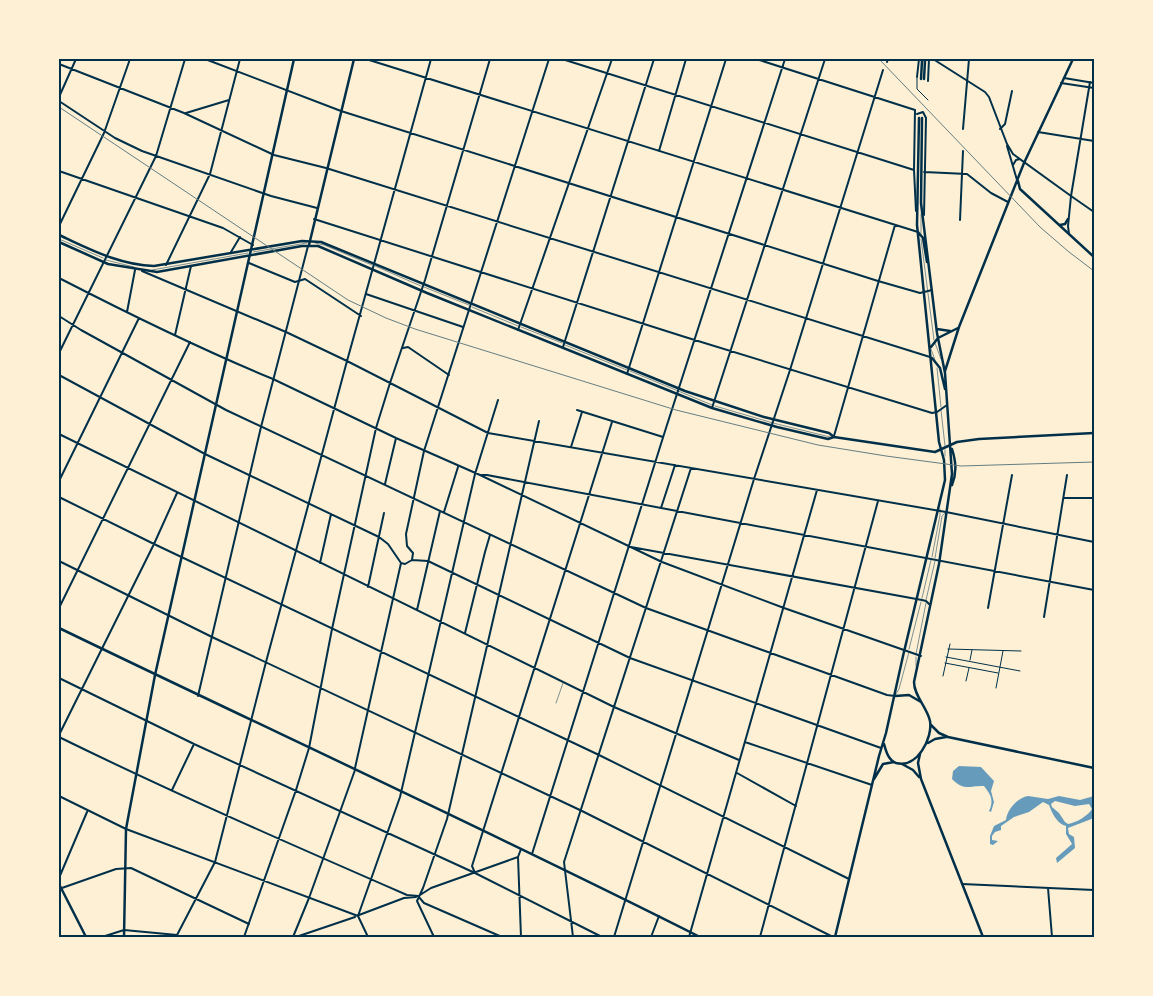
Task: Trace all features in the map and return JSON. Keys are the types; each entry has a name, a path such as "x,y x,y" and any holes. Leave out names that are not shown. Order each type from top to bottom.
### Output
{"main road":[{"path":"124,937 126,829 146,720 294,59"},
{"path":"309,243 354,59"},
{"path":"945,373 959,327 1024,163 1073,59"},
{"path":"921,78 922,60"},
{"path":"921,118 921,203 938,338 945,373 951,489 931,607 916,669 914,688 928,715 930,724 927,744 921,753 918,763 921,779 984,937"},
{"path":"834,937 881,748 884,744 945,480 916,213 921,118"},
{"path":"1018,180 1020,189 1094,257"},
{"path":"1058,225 1065,224 1068,218"},
{"path":"918,232 923,238 929,266"},
{"path":"59,235 105,259 139,265 166,265 252,250 309,243 327,243 423,287 713,405 828,439 834,438 935,452 956,442 979,439 1094,433"},
{"path":"59,241 135,270 156,272 191,266 252,250 309,243 374,266 713,405 773,423 829,433 834,438"},
{"path":"930,347 938,338 959,327"},
{"path":"937,328 951,331"},
{"path":"932,358 940,368 945,390"},
{"path":"59,628 198,696 484,830 700,937"},
{"path":"895,696 909,695 922,702"},
{"path":"930,724 939,733 948,737 1094,768"},
{"path":"927,744 936,739 948,737"},
{"path":"884,744 886,752 894,762"},
{"path":"900,763 921,753"},
{"path":"874,779 883,764 894,762 913,770 921,779"},
{"path":"59,884 86,937"}],"street":[{"path":"59,97 76,59"},
{"path":"59,226 105,130 130,59"},
{"path":"59,353 156,156 185,59"},
{"path":"205,59 341,111 463,151 878,281 926,292 932,288"},
{"path":"166,265 210,174 240,59"},
{"path":"366,59 918,232"},
{"path":"102,937 124,930 176,936 215,862 266,662 431,59"},
{"path":"244,937 309,748 332,629 376,428 423,287 490,59"},
{"path":"412,560 413,553 407,546 406,539 424,451 549,59"},
{"path":"562,59 914,170"},
{"path":"519,326 612,59"},
{"path":"564,344 654,59"},
{"path":"659,151 686,59"},
{"path":"629,371 726,59"},
{"path":"756,59 913,108 921,118 924,216"},
{"path":"532,854 628,546 785,59"},
{"path":"713,405 825,59"},
{"path":"928,81 929,59"},
{"path":"933,59 988,95 1000,129 1013,154 1094,212"},
{"path":"963,130 969,59"},
{"path":"59,64 184,113 274,155 326,168 932,358"},
{"path":"614,937 740,522 790,370 883,70"},
{"path":"921,78 917,89 928,100"},
{"path":"1064,78 1094,82"},
{"path":"1070,236 1068,218 1090,82"},
{"path":"1061,83 1094,88"},
{"path":"1000,129 1005,124 1012,91"},
{"path":"184,113 229,100"},
{"path":"59,101 124,143 264,194 317,208"},
{"path":"916,213 914,170 921,118"},
{"path":"1038,132 1094,141"},
{"path":"1007,144 1018,180"},
{"path":"960,220 963,151"},
{"path":"1013,166 1016,160 1020,159"},
{"path":"59,171 223,228 240,237 252,250"},
{"path":"924,172 970,175 991,193 1009,202"},
{"path":"314,219 790,370 932,413 937,412 946,405"},
{"path":"834,438 895,225"},
{"path":"231,253 240,237"},
{"path":"198,696 249,474 309,243"},
{"path":"249,263 295,282 305,280 360,316"},
{"path":"175,336 191,266"},
{"path":"127,312 135,270"},
{"path":"142,271 286,332 488,432 946,512 1094,542"},
{"path":"59,278 175,336 227,360 273,378 396,438 480,475 662,562 920,656"},
{"path":"366,294 464,327"},
{"path":"59,316 217,405 261,427 646,608 770,654 887,695 895,696"},
{"path":"59,482 139,318"},
{"path":"59,608 190,342"},
{"path":"402,348 408,347 449,375"},
{"path":"59,375 205,454 379,537 388,544 401,563 355,770 294,937"},
{"path":"358,916 402,791 475,474 498,400"},
{"path":"577,410 663,437"},
{"path":"571,447 582,412"},
{"path":"434,937 417,904 418,896 423,888 448,814 539,421"},
{"path":"475,873 472,866 612,422"},
{"path":"59,434 563,682 739,760"},
{"path":"384,485 396,438"},
{"path":"661,508 675,465"},
{"path":"444,512 458,466"},
{"path":"573,937 564,862 691,468"},
{"path":"480,475 487,474 1094,590"},
{"path":"988,608 1012,475"},
{"path":"1044,617 1067,476"},
{"path":"689,937 817,490"},
{"path":"177,493 154,544 59,736 227,816 407,895 418,896 424,903 502,937"},
{"path":"59,496 154,544 599,755 849,879"},
{"path":"1064,498 1094,498"},
{"path":"760,937 878,501"},
{"path":"417,610 440,510"},
{"path":"368,587 384,513"},
{"path":"320,563 330,514"},
{"path":"465,633 490,535"},
{"path":"628,546 922,600 926,601 931,607"},
{"path":"401,563 406,564 412,560 428,561 630,658 881,748"},
{"path":"59,561 212,637 582,811 834,937"},
{"path":"943,676 950,644"},
{"path":"948,649 1020,651"},
{"path":"970,662 973,649"},
{"path":"996,688 1003,650"},
{"path":"946,657 1020,671"},
{"path":"945,663 998,673"},
{"path":"966,681 969,668"},
{"path":"59,678 194,744 475,873 602,937"},
{"path":"745,742 872,785"},
{"path":"172,790 194,744"},
{"path":"736,772 796,806"},
{"path":"59,796 126,829 358,916 368,937"},
{"path":"59,878 88,811"},
{"path":"521,849 518,857 521,937"},
{"path":"294,937 358,916 404,898 418,896 432,888 518,857"},
{"path":"60,888 112,870 124,868 134,870 249,924"},
{"path":"962,884 1094,890 1094,900"},
{"path":"1048,888 1052,937"},
{"path":"651,937 659,916"}],"lane":[{"path":"921,203 921,234 926,292 935,342 943,363"},
{"path":"105,259 142,269 156,270 252,250"},
{"path":"958,315 963,317"},
{"path":"930,347 936,362 945,447 944,460"},
{"path":"895,696 900,689 922,600 939,511"},
{"path":"916,669 916,655 942,516 946,512"},
{"path":"556,703 563,682"}],"water":[{"path":"959,766 981,767 994,781 991,791 994,802 991,812 989,811 991,798 984,786 964,787 952,779 953,771"},
{"path":"1059,796 1080,800 1094,796 1094,818 1068,828 1069,834 1074,837 1075,848 1057,863 1056,858 1072,844 1066,834 1066,826 1057,821 1049,805 1043,802 1029,812 1014,817 1001,826 1001,830 995,832 992,836 992,840 998,841 993,845 990,844 990,836 994,826 1006,820 1008,812 1013,805 1024,797 1048,799","holes":["1055,801 1075,806 1089,804 1092,809 1082,818 1068,824 1051,804"]}],"railway":[{"path":"879,59 1040,227 1094,271"},
{"path":"59,107 348,300 415,329 676,410 818,445 961,466 1094,462"}]}
